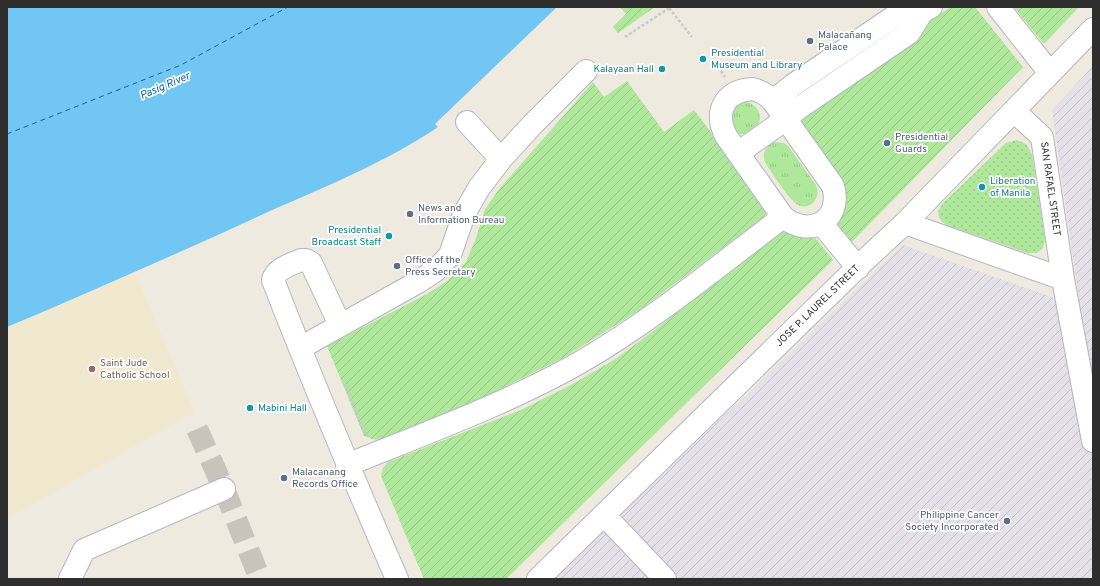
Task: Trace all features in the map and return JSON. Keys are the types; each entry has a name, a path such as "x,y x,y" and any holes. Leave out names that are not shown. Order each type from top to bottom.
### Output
{"street":[{"path":"998,7 1050,73"},
{"path":"773,100 792,85 895,16 908,11 927,10"},
{"path":"738,153 786,119 796,110 909,33 927,10"},
{"name":"JOSE P. LAUREL STREET","path":"538,579 905,224 1093,29"},
{"path":"300,348 418,282 436,270 450,255 464,214 479,188 501,160 533,124 586,71"},
{"path":"752,89 760,91 773,100 786,119 833,186 835,194 835,203 832,212 821,223 810,227 791,223 783,217 738,153 722,127 720,117 722,108 728,99 735,93 752,89"},
{"name":"SAN RAFAEL STREET","path":"1014,111 1042,137 1063,279 1093,441"},
{"path":"466,122 501,160"},
{"path":"347,465 512,398 580,363 646,321 783,217"},
{"path":"821,223 858,268"},
{"path":"905,224 1063,279"},
{"path":"340,326 310,263 306,260 301,260 274,275 273,280 347,465 397,579"},
{"path":"70,579 84,550 224,489"},
{"path":"604,515 665,579"}],"path":[{"path":"625,37 670,8 692,37"},
{"path":"345,384 365,433 375,438"}],"shaded area":[{"path":"1093,66 1093,579 553,579 903,245 1080,307 1052,110"},
{"name":"Saint Jude Catholic School","path":"135,272 195,412 7,519 7,327"}],"green space":[{"path":"620,7 655,7 618,33 613,27 626,14"},
{"path":"951,7 975,7 1023,67 852,242 833,219 842,207 845,196 843,186 827,160 802,128 802,120 806,114 929,21"},
{"path":"1014,7 1079,7 1044,44"},
{"path":"627,81 664,132 694,110 765,203 767,212 763,218 638,311 563,358 484,397 379,440 364,436 327,346 427,294 447,281 466,262 476,238 485,209 500,188 593,82 604,97"},
{"path":"744,101 752,104 758,110 760,116 759,122 756,128 751,132 744,134 735,133 727,112 730,107"},
{"path":"1017,140 1026,144 1032,154 1045,239 1043,248 1037,253 1028,253 946,225 939,218 938,211 943,203 1006,143"},
{"path":"775,142 784,143 788,146 816,185 818,191 817,196 812,204 803,207 794,202 766,164 764,154 766,148"},
{"path":"785,229 813,235 833,260 506,579 424,579 381,476 383,468 388,462 521,410 571,385 617,358 660,326 777,232"}],"water":[{"name":"Pasig River","path":"7,7 557,7 435,124 438,127 418,140 334,183 7,327"}],"ferry route":[{"path":"7,134 181,65 288,7"}],"tunnel":[{"path":"197,429 224,489 260,579"}],"place":[{"name":"Malacañang Palace","path":"810,41"},
{"name":"Presidential Museum and Library","path":"703,59"},
{"name":"Kalayaan Hall","path":"662,69"},
{"name":"Presidential Guards","path":"887,143"},
{"name":"Liberation of Manila","path":"982,187"},
{"name":"News and Information Bureau","path":"410,214"},
{"name":"Presidential Broadcast Staff","path":"389,236"},
{"name":"Office of the Press Secretary","path":"397,266"},
{"name":"Saint Jude Catholic School","path":"92,369"},
{"name":"Mabini Hall","path":"250,408"},
{"name":"Malacanang Records Office","path":"284,478"},
{"name":"Philippine Cancer Society Incorporated","path":"1007,521"}]}
